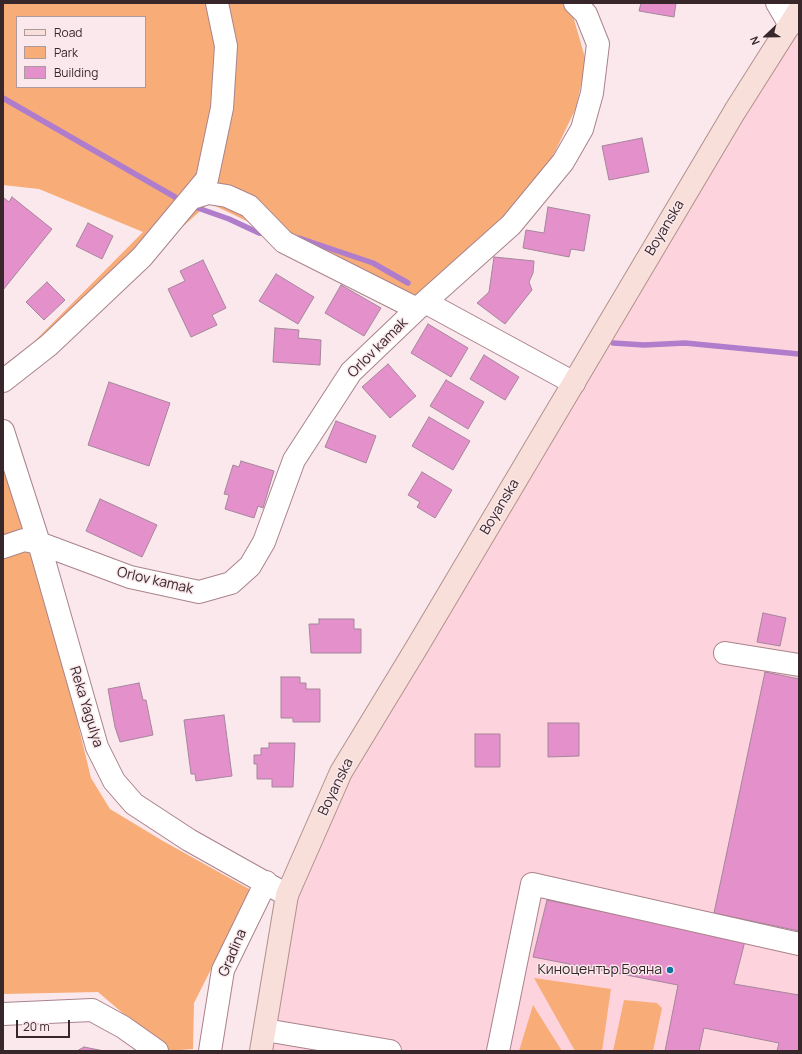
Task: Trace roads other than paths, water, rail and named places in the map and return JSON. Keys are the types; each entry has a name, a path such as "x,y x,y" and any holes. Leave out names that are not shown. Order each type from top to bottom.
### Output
{"main road":[{"name":"Boyanska","path":"261,1051 288,895 341,772 574,383 734,111 795,18"}],"street":[{"path":"3,381 49,345 142,257 207,180 222,108 226,46 217,3"},
{"name":"Orlov kamak","path":"3,548 24,540 39,543 130,577 199,592 231,583 250,566 264,542 294,460 352,372 421,306 511,225 563,162 582,129 592,93 598,44 586,14 575,3"},
{"path":"777,3 795,18"},
{"path":"192,198 208,193 227,196 249,206 284,242 421,306 574,383"},
{"name":"Reka Yagulya","path":"3,431 39,543 97,747 114,781 134,804 189,840 288,895"},
{"path":"725,653 799,665"},
{"name":"Gradina","path":"210,1051 223,970 266,882"},
{"path":"498,1051 532,884 799,944"},
{"path":"3,1014 92,1010 123,1027 157,1051"},
{"path":"265,1030 390,1051"}],"waterway":[{"path":"3,98 175,197"},
{"path":"195,207 229,219 259,233 267,234"},
{"path":"299,238 373,263 408,283"},
{"path":"613,343 644,345 685,343 799,354"}],"place":[{"name":"Киноцентър Бояна","path":"670,970"}]}
